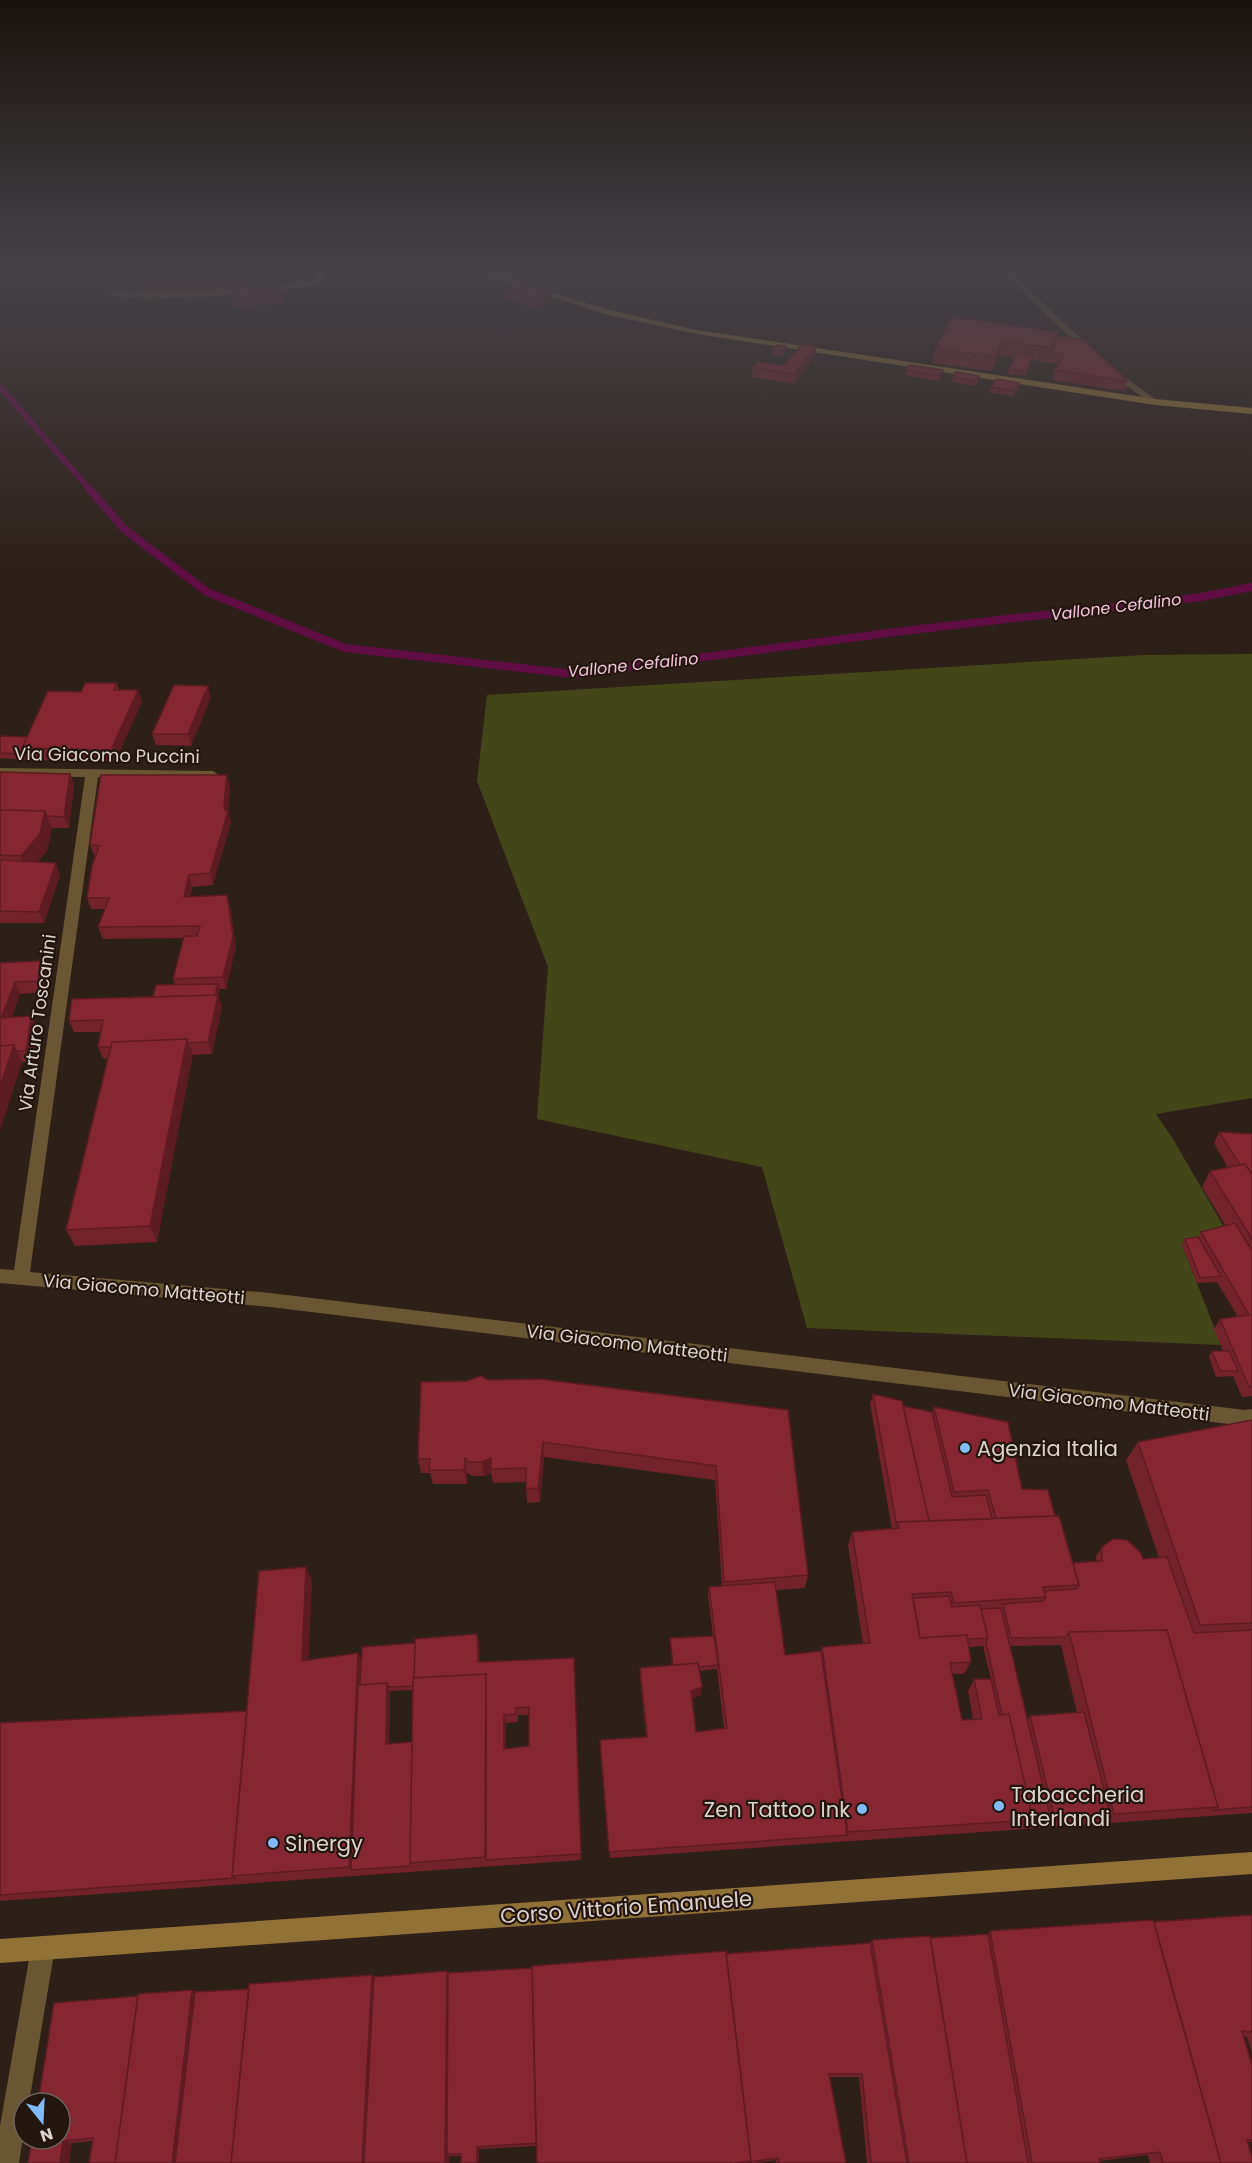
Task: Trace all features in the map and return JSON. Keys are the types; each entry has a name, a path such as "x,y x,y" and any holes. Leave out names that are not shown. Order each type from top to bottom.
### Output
{"main road":[{"path":"969,374 1155,402 1252,411"},
{"name":"Corso Vittorio Emanuele","path":"0,1951 1252,1863"}],"street":[{"path":"1115,374 1125,383 1155,402"},
{"name":"Via Giacomo Puccini","path":"0,772 213,775"},
{"name":"Via Arturo Toscanini","path":"21,1278 92,773"},
{"name":"Via Giacomo Matteotti","path":"0,1276 282,1301 1248,1418"},
{"path":"6,2163 43,1948"}],"green space":[{"path":"1252,654 1252,1098 1156,1114 1228,1234 1182,1245 1221,1345 807,1328 762,1167 537,1119 548,967 477,781 487,695 1144,655"}],"building":[{"path":"955,374 979,376 976,381 953,377"},
{"path":"1081,374 1120,374 1127,381"},
{"path":"996,379 1019,383 1014,391 991,387"},
{"path":"85,683 117,683 114,690 138,690 111,750 22,748 48,691 81,692"},
{"path":"174,685 208,686 188,734 152,734"},
{"path":"0,736 27,737 22,748 24,754 0,753"},
{"path":"0,772 70,774 64,817 47,816 45,811 0,810"},
{"path":"101,775 227,775 224,803 225,810 228,811 210,873 189,875 184,897 227,895 233,936 223,977 173,979 184,936 197,936 200,926 98,927 109,898 87,898 92,866 99,846 90,844"},
{"path":"0,810 45,811 40,834 21,856 0,855"},
{"path":"0,860 56,863 39,912 0,911"},
{"path":"40,961 38,981 15,982 1,1018 31,1016 26,1051 16,1051 14,1045 0,1046 0,963"},
{"path":"218,984 215,995 153,997 156,985"},
{"path":"218,995 208,1042 188,1043 187,1039 112,1042 111,1047 98,1047 103,1020 69,1021 72,999"},
{"path":"187,1039 150,1226 66,1230 112,1042"},
{"path":"14,1045 0,1086 0,1046"},
{"path":"1219,1132 1252,1134 1252,1175 1245,1164 1240,1165"},
{"path":"1245,1164 1252,1175 1252,1239 1210,1171"},
{"path":"1235,1223 1252,1251 1252,1387 1249,1387 1220,1319 1249,1315 1201,1232"},
{"path":"1198,1237 1221,1276 1200,1278 1185,1239"},
{"path":"1212,1351 1229,1351 1238,1371 1220,1371"},
{"path":"481,1376 488,1380 540,1379 788,1410 808,1575 724,1582 716,1466 543,1442 538,1488 526,1489 526,1468 491,1469 491,1458 482,1462 469,1462 465,1458 464,1470 429,1470 430,1459 418,1459 421,1382 467,1381"},
{"path":"873,1394 902,1401 929,1521 898,1522 897,1527"},
{"path":"903,1406 932,1412 952,1497 986,1495 992,1519 929,1521"},
{"path":"934,1407 1008,1422 1022,1489 1048,1490 1055,1516 996,1518 988,1490 954,1492"},
{"path":"1252,1420 1252,1623 1200,1625 1138,1442"},
{"path":"1059,1516 1079,1585 1043,1587 1046,1597 954,1603 951,1592 912,1594 920,1638 967,1635 971,1662 950,1663 962,1720 982,1719 974,1679 991,1679 999,1715 1009,1714 1033,1820 848,1832 822,1647 870,1643 852,1532 899,1528 898,1522"},
{"path":"1113,1539 1127,1540 1140,1552 1143,1559 1167,1557 1194,1633 1252,1630 1252,1807 1214,1810 1218,1807 1167,1630 1069,1632 1066,1637 1011,1638 1003,1604 1043,1601 1046,1597 1044,1591 1076,1589 1079,1585 1073,1563 1102,1561 1102,1547"},
{"path":"306,1567 302,1661 358,1653 349,1867 232,1876 259,1571"},
{"path":"775,1582 785,1655 821,1651 847,1835 609,1852 600,1740 647,1737 640,1668 698,1663 702,1687 691,1691 696,1732 727,1728 709,1587"},
{"path":"949,1596 952,1607 980,1605 988,1638 967,1639 967,1635 920,1638 913,1598"},
{"path":"1001,1608 1052,1824 1027,1826 1033,1820 1009,1714 1002,1715 981,1609"},
{"path":"1167,1630 1218,1807 1114,1814 1069,1632"},
{"path":"477,1634 478,1662 574,1658 581,1854 486,1860 486,1674 414,1678 415,1639","holes":["529,1707 529,1746 504,1749 504,1715 516,1714 516,1708"]},
{"path":"714,1636 718,1665 698,1667 698,1663 673,1665 670,1638"},
{"path":"415,1643 413,1686 389,1687 387,1683 360,1685 362,1647"},
{"path":"486,1674 485,1857 410,1863 413,1678"},
{"path":"387,1683 386,1744 412,1742 411,1866 351,1870 358,1685"},
{"path":"247,1711 232,1876 234,1878 0,1895 0,1723"},
{"path":"1084,1712 1111,1817 1055,1820 1030,1716"},
{"path":"1252,1915 1252,2032 1242,2031 1252,2065 1252,2140 1247,2140 1252,2163 1221,2163 1154,1922"},
{"path":"1153,1920 1221,2163 1163,2163 1160,2152 1099,2159 1100,2163 1032,2163 990,1931"},
{"path":"988,1934 1028,2163 967,2163 930,1938"},
{"path":"930,1936 967,2163 909,2163 872,1940"},
{"path":"870,1943 907,2163 871,2163 862,2074 829,2074 846,2163 779,2163 778,2158 750,2162 726,1954"},
{"path":"726,1951 751,2161 734,2163 537,2163 532,1966"},
{"path":"532,1968 536,2143 477,2147 477,2163 461,2163 461,2154 447,2154 448,1973"},
{"path":"447,1971 445,2163 364,2163 374,1977"},
{"path":"372,1975 362,2163 231,2163 249,1984"},
{"path":"249,1989 231,2163 175,2163 195,1992"},
{"path":"192,1990 172,2163 115,2163 138,1994"},
{"path":"138,1996 115,2163 89,2163 93,2138 72,2140 72,2091 40,2091 54,2003"},
{"path":"30,2151 62,2151 60,2163 28,2163"}],"waterway":[{"name":"Vallone Cefalino","path":"0,387 92,492"},
{"name":"Vallone Cefalino","path":"90,490 124,529 207,592 345,648 574,674 911,630 1201,597 1252,587"}],"place":[{"name":"Agenzia Italia","path":"965,1448"},
{"name":"Tabaccheria Interlandi","path":"999,1806"},
{"name":"Zen Tattoo Ink","path":"862,1809"},
{"name":"Sinergy","path":"273,1843"}]}
